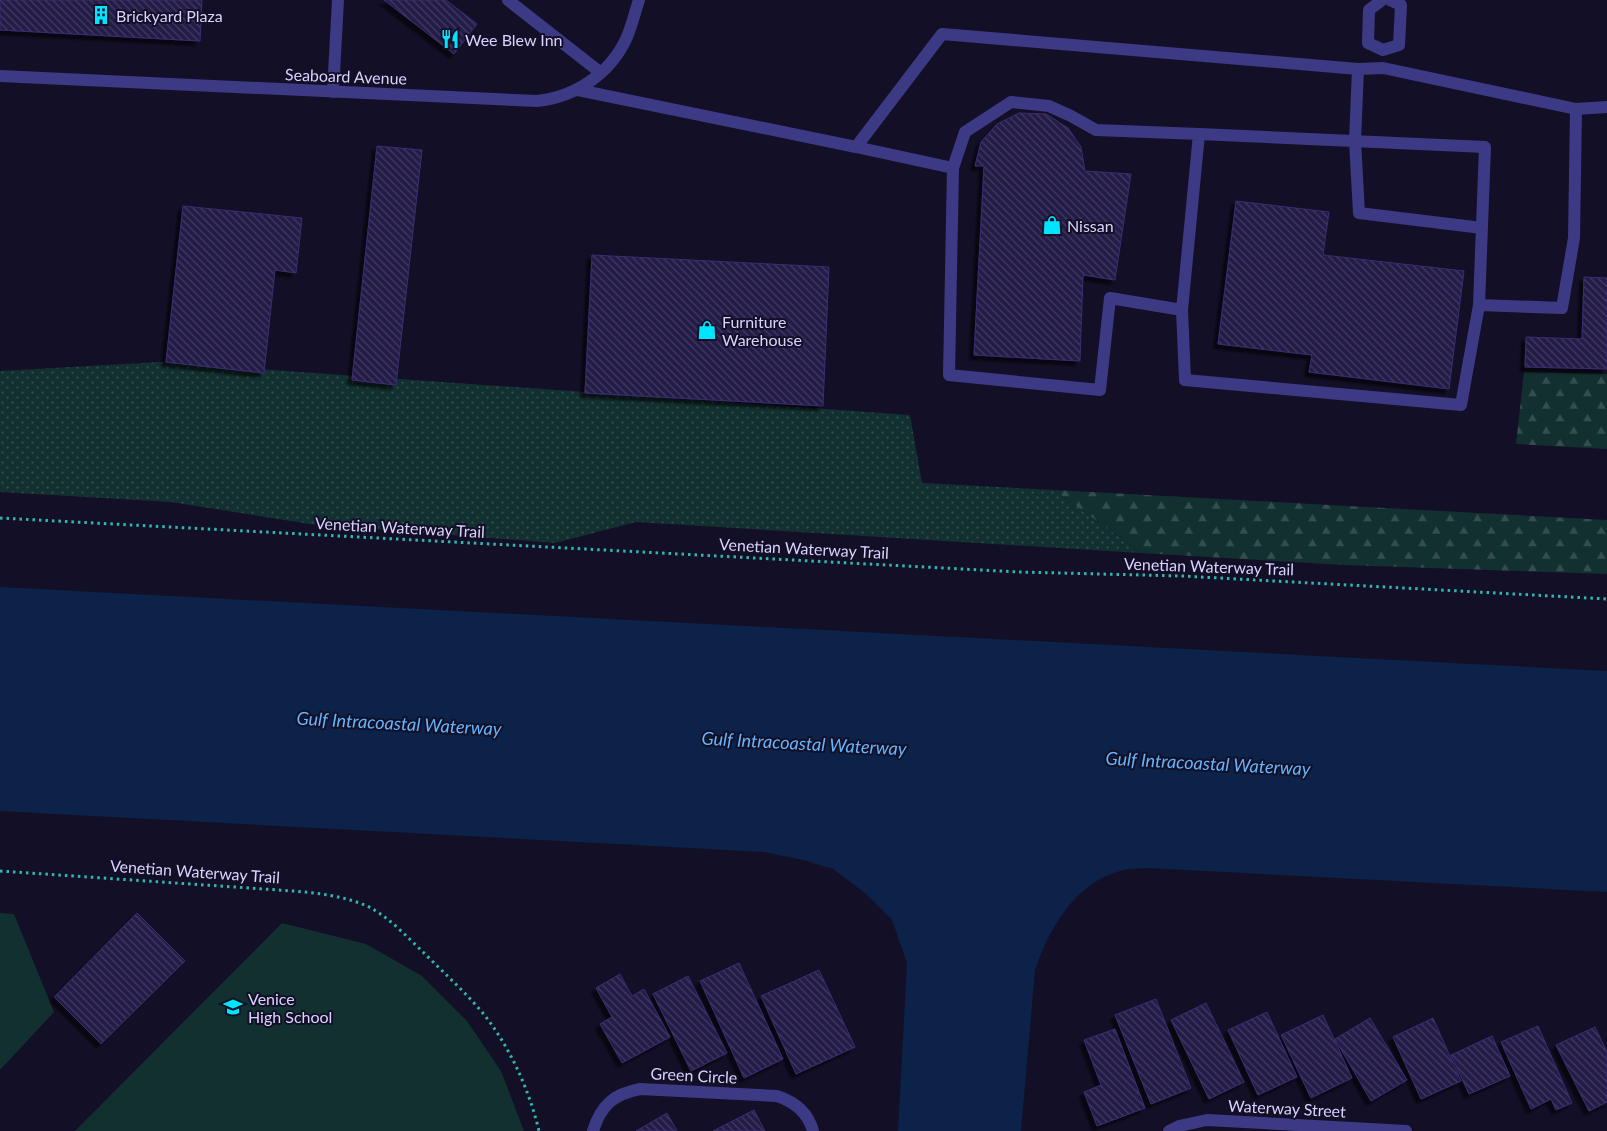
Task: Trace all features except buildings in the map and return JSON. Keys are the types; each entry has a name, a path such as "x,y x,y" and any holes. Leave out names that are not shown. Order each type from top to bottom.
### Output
{"street":[{"path":"333,92 338,0"},
{"path":"508,0 601,74"},
{"name":"Seaboard Avenue","path":"0,76 537,101 551,99 578,90 601,74 616,56 627,37 639,0"},
{"path":"1382,0 1369,10 1368,43 1384,50 1399,45 1401,5 1390,0"},
{"path":"856,147 942,34 1358,69 1383,68 1576,109 1607,107"},
{"path":"1383,68 1384,50"},
{"path":"1358,69 1355,141 1359,213 1482,228"},
{"path":"578,90 953,168"},
{"path":"1182,310 1110,298 1100,390 949,375 953,168 965,132 1011,102 1049,106 1096,130 1199,134 1485,147 1479,305 1461,404 1185,380 1182,310 1199,134"},
{"path":"1479,305 1562,308 1574,238 1576,109"},
{"name":"Green Circle","path":"593,1131 603,1109 614,1098 626,1092 640,1089 777,1096 792,1102 808,1116 813,1131"},
{"name":"Waterway Street","path":"1169,1131 1179,1126 1207,1120 1291,1127 1406,1131"}],"path":[{"name":"Venetian Waterway Trail","path":"0,518 1019,572 1182,576 1607,599"},
{"name":"Venetian Waterway Trail","path":"0,871 293,891 324,894 368,906 384,917 417,947 481,1012 493,1027 514,1064 532,1106 539,1131"}],"green space":[{"path":"160,362 910,415 922,483 1054,490 1141,553 636,522 555,543 310,524 171,502 0,492 0,371"},
{"path":"1524,372 1607,374 1607,449 1516,444"},
{"path":"1054,490 1607,520 1607,574 1344,565 1141,553"},
{"path":"0,913 14,914 54,1012 0,1070"},
{"path":"282,923 366,944 422,976 467,1021 501,1071 524,1131 75,1131"}],"water":[{"name":"Gulf Intracoastal Waterway","path":"0,587 1607,671 1607,892 1147,868 1120,871 1104,877 1077,897 1056,924 1041,954 1035,970 1021,1131 898,1131 907,963 892,920 865,893 833,869 803,860 764,852 0,811"}],"place":[{"name":"Brickyard Plaza","path":"101,15"},
{"name":"Wee Blew Inn","path":"450,39"},
{"name":"Nissan","path":"1052,225"},
{"name":"Furniture Warehouse","path":"707,330"},
{"name":"Venice High School","path":"233,1007"}]}
